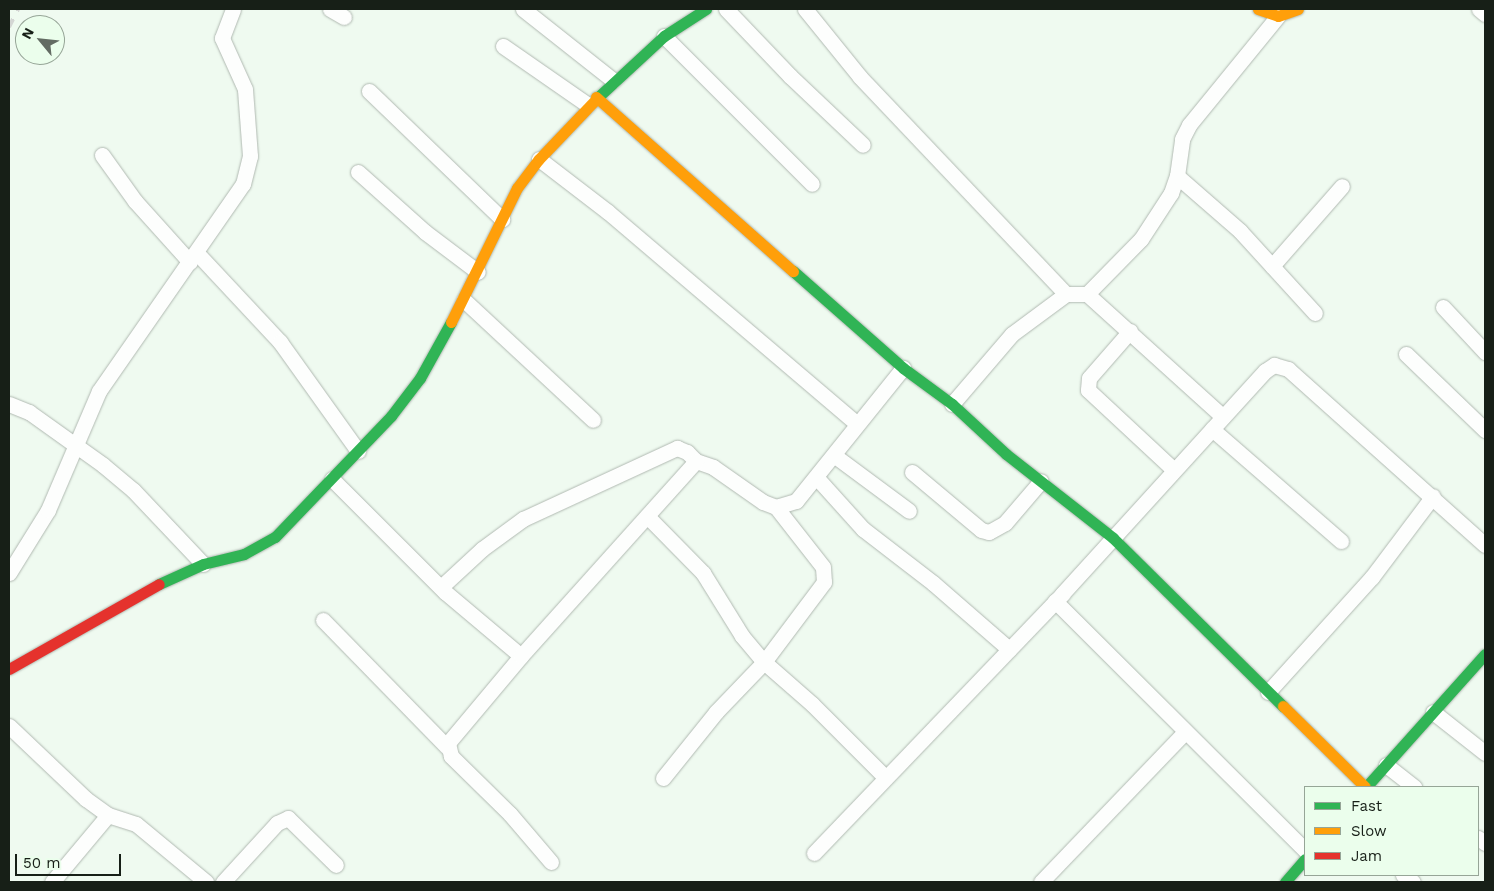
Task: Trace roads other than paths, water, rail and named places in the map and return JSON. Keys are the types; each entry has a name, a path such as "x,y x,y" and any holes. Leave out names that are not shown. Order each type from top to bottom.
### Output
{"street":[{"path":"9,573 48,510 74,444 99,392 233,201 249,163 244,89 222,38 233,9"},
{"path":"330,9 344,17"},
{"path":"523,9 613,80"},
{"path":"9,669 156,585 203,564 262,547 332,479 420,378 464,300 517,188 539,159 613,80 688,13 706,9"},
{"path":"726,9 790,76 864,146"},
{"path":"805,9 860,77 1066,294"},
{"path":"1258,9 1278,16"},
{"path":"1086,294 1141,239 1166,205 1177,176 1182,138 1189,125 1278,16 1298,9"},
{"path":"664,36 812,184"},
{"path":"503,46 592,101 903,368 952,404 1113,538 1364,786"},
{"path":"369,91 502,219"},
{"path":"102,155 134,201 280,342 358,451"},
{"path":"539,159 608,212 857,424"},
{"path":"358,172 425,232 478,272"},
{"path":"1177,176 1226,218 1315,313"},
{"path":"1272,266 1342,186"},
{"path":"952,404 1012,334 1066,294 1086,294 1130,331 1223,417"},
{"path":"464,300 593,420"},
{"path":"1443,307 1485,352"},
{"path":"1130,331 1090,378 1088,390 1174,470"},
{"path":"1406,354 1485,430"},
{"path":"814,853 1055,601 1265,371 1274,365 1281,366 1433,496 1485,545"},
{"path":"776,507 796,502 835,456 857,424 903,368"},
{"path":"9,404 29,412 133,490 203,564"},
{"path":"1212,429 1340,541"},
{"path":"441,587 482,549 539,511 677,448 687,452 696,461 707,464 763,502 776,507 826,573 815,597 764,662 716,712 663,778"},
{"path":"835,456 909,511"},
{"path":"447,747 521,656 696,461"},
{"path":"912,472 981,530 989,532 1004,523 1041,480"},
{"path":"817,478 863,529 933,583 1009,649"},
{"path":"332,479 441,587 521,656"},
{"path":"1268,692 1372,577 1433,496"},
{"path":"647,516 704,573 742,636 764,662 812,704 885,777"},
{"path":"1055,601 1304,849"},
{"path":"323,620 447,747 451,756 510,814 551,862"},
{"path":"1366,786 1485,654"},
{"path":"1434,712 1485,753"},
{"path":"9,726 86,799 108,814 136,824 206,882"},
{"path":"1041,882 1185,732"},
{"path":"1386,765 1413,786"},
{"path":"52,882 108,814"},
{"path":"223,882 277,823 288,818 336,865"},
{"path":"1285,882 1304,860"}],"railway":[{"path":"9,27 18,9"}]}
